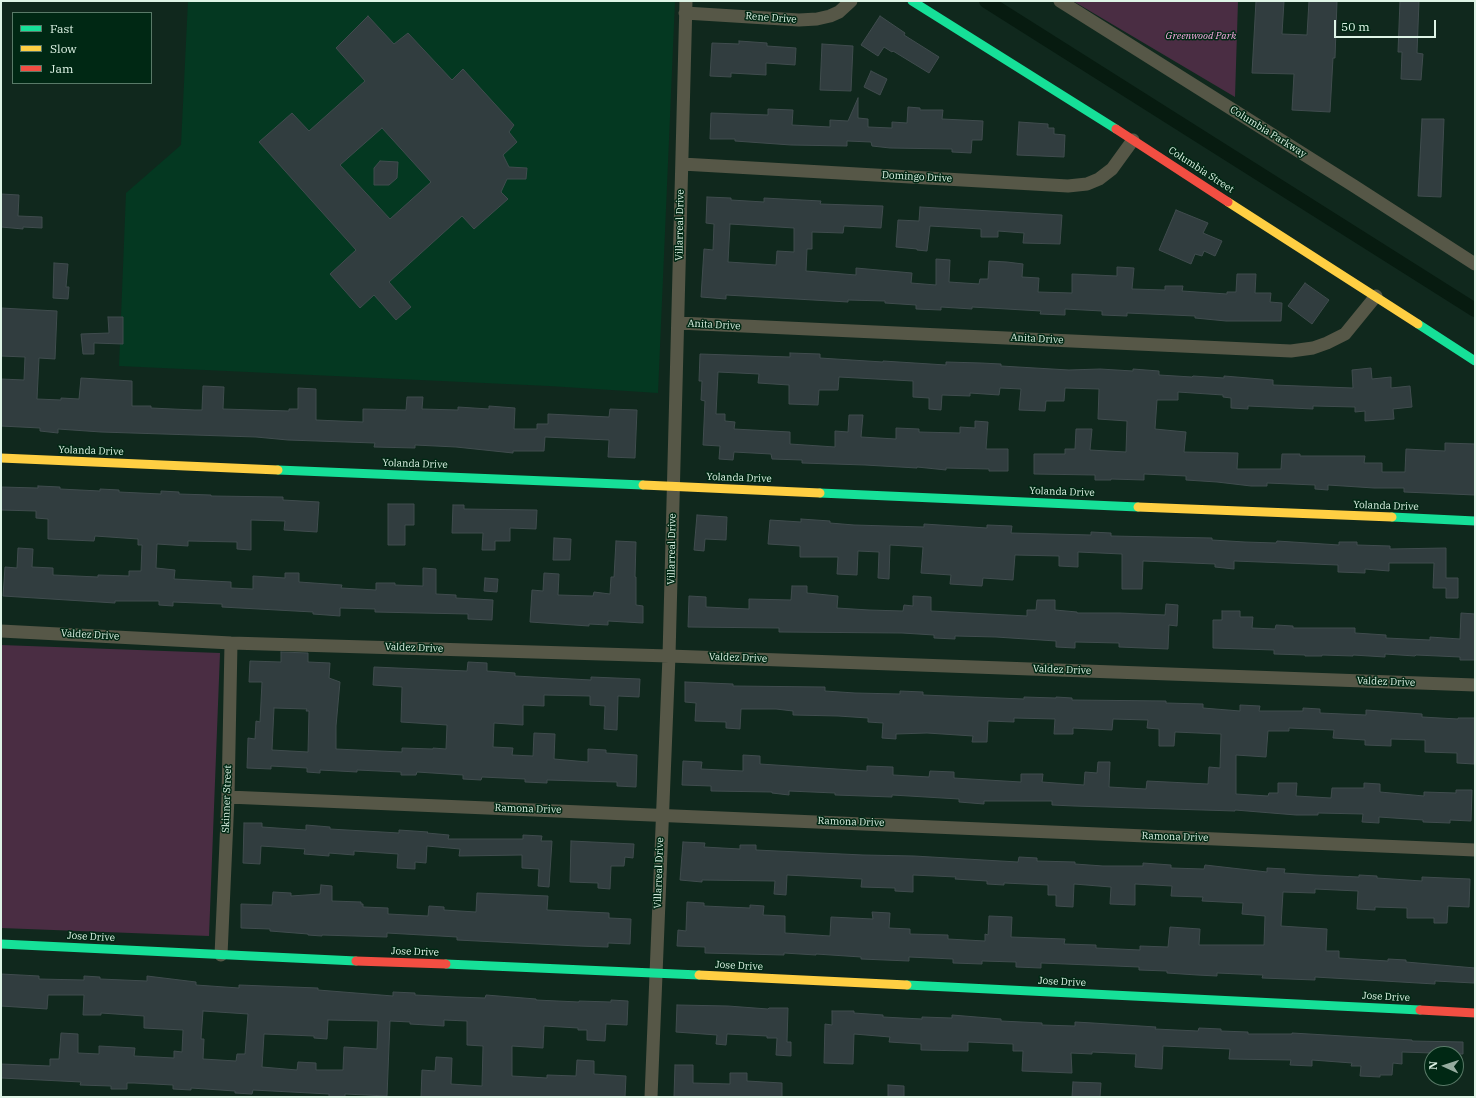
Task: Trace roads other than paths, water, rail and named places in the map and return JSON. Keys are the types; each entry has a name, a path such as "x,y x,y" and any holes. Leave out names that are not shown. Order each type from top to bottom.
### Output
{"street":[{"name":"Rene Drive","path":"686,7 799,20 817,19 830,16 839,12 851,1"},
{"name":"Columbia Street","path":"912,1 1133,140 1475,361"},
{"name":"Columbia Parkway","path":"1060,1 1475,264"},
{"name":"Villarreal Drive","path":"651,1097 669,656 686,7"},
{"name":"Domingo Drive","path":"682,164 1068,186 1088,184 1099,179 1112,169 1133,140"},
{"name":"Anita Drive","path":"678,323 1291,350 1313,348 1345,334 1376,296"},
{"name":"Yolanda Drive","path":"1,458 1475,521"},
{"name":"Valdez Drive","path":"1,631 231,643 669,656 1475,685"},
{"name":"Skinner Street","path":"221,955 228,797 231,643"},
{"name":"Ramona Drive","path":"228,797 662,814 1475,850"},
{"name":"Jose Drive","path":"1,944 221,955 655,973 1475,1013"}],"waterway":[{"path":"986,1 1475,310"}],"park label":[{"name":"Greenwood Park","path":"1201,36"}]}
